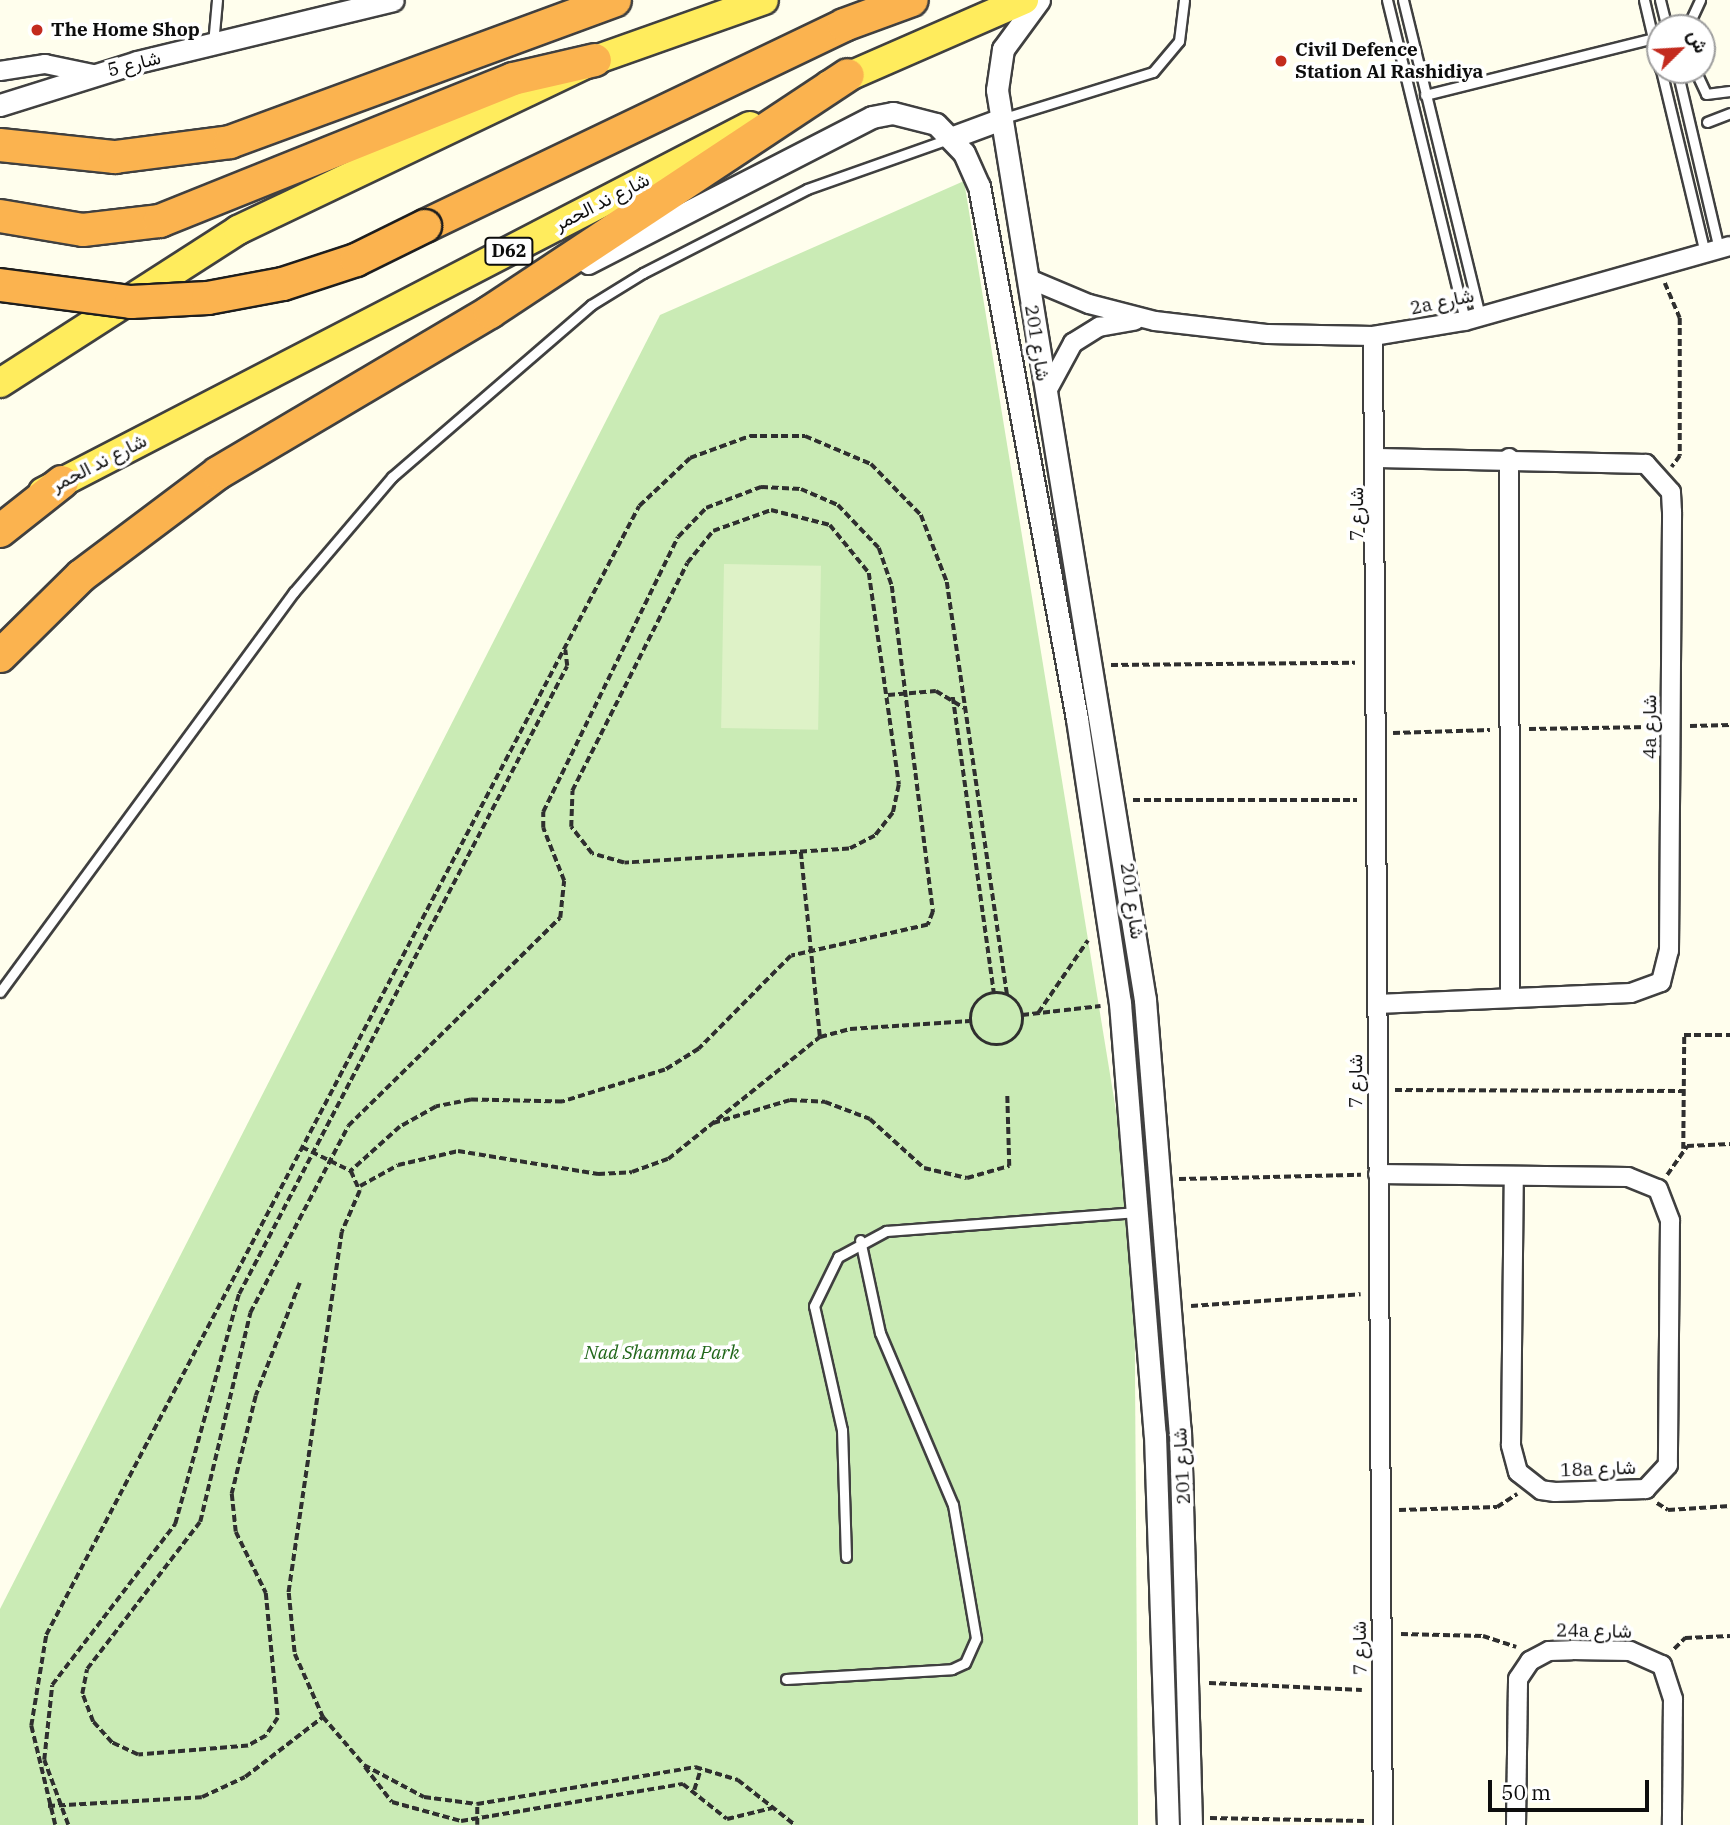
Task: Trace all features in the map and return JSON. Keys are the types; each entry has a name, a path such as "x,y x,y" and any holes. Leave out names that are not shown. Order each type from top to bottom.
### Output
{"highway":[{"path":"0,145 115,157 229,142 572,13 615,0"},
{"path":"0,285 131,302 208,298 320,272 425,226 832,31 912,0"},
{"path":"0,216 83,230 160,221 513,79 595,60"},
{"path":"0,656 81,576 171,506 490,312 848,75"},
{"path":"0,531 62,482"}],"main road":[{"path":"0,383 238,230 595,60 764,0"},
{"name":"شارع ند الحمر","path":"0,514 848,75 1024,0"}],"street":[{"name":"شارع 5","path":"0,105 93,74 393,0"},
{"name":"شارع 201","path":"1039,0 1003,49 999,120 1118,800 1163,1179 1191,1682 1191,1821"},
{"path":"0,71 45,64 93,74"},
{"path":"490,312 872,117 916,116 953,137 999,120"},
{"name":"شارع 201","path":"953,137 984,204 1077,719 1118,990 1139,1211 1156,1435 1168,1825"},
{"name":"2a شارع","path":"1027,278 1089,304 1155,321 1268,334 1373,336 1473,318 1718,249"},
{"name":"2a شارع","path":"1046,396 1055,367 1085,334 1113,322 1155,321"},
{"name":"شارع 7","path":"1373,336 1378,458 1380,800 1376,1090 1383,1823"},
{"path":"1378,458 1509,458 1646,464 1662,474"},
{"path":"1509,458 1510,994"},
{"name":"4a شارع","path":"1377,1004 1510,994 1631,993 1661,982 1668,968 1671,726 1671,492 1662,474"},
{"path":"1378,1174 1514,1180 1628,1177 1658,1189"},
{"path":"1514,1180 1511,1444 1527,1482"},
{"name":"18a شارع","path":"1527,1482 1555,1492 1646,1489 1660,1480 1668,1457 1670,1221 1658,1189"},
{"name":"24a شارع","path":"1530,1661 1549,1651 1630,1651 1662,1665"},
{"path":"1516,1825 1515,1701 1518,1679 1530,1661"},
{"path":"1662,1665 1673,1699 1672,1825"}],"lane":[{"path":"214,44 216,0"},
{"path":"999,120 1153,72 1179,41 1185,0"},
{"path":"1387,0 1473,318"},
{"path":"1403,0 1473,318"},
{"path":"1425,94 1646,40"},
{"path":"1665,84 1718,249"},
{"path":"1679,84 1718,249"},
{"path":"1701,84 1706,94 1730,91"},
{"path":"1707,122 1730,113"},
{"path":"0,992 294,592 392,477 483,395 591,305 696,243 807,189 953,137"},
{"path":"846,1557 842,1430 814,1306 829,1267 860,1240 886,1231 1139,1211"},
{"path":"786,1679 952,1669 965,1663 976,1638 953,1504 880,1333 860,1240"}],"path":[{"path":"1650,270 1675,296 1680,318 1680,456 1662,474"},
{"path":"55,1825 48,1806 31,1726 46,1635 639,506 671,471 733,439 804,436 871,464 921,515 947,582 1007,995 1022,1015 1018,1035 1000,1046 979,1039 970,1021 977,1002 994,993 1007,995"},
{"path":"300,1283 256,1396 232,1494 236,1532 266,1593 278,1718 266,1736 248,1746 152,1757 131,1753 93,1722 83,1680 200,1522 250,1313 348,1126 553,930 564,881 543,812 678,537 706,508 742,491 782,487 820,495 854,517 887,566 906,694 931,919 914,932 811,949 782,963 676,1065 562,1102 471,1100 436,1107 400,1127 351,1171"},
{"path":"771,510 811,516 838,532 869,573 888,695 900,785 893,813 862,844 801,852 613,862 583,848 571,827 572,791 699,546 731,520 771,510"},
{"path":"68,1825 58,1805 42,1744 52,1685 175,1524 239,1294 567,666 564,649"},
{"path":"1094,666 1378,663"},
{"path":"888,695 953,697 965,709"},
{"path":"953,697 994,993"},
{"path":"1378,733 1730,725"},
{"path":"1118,800 1380,800"},
{"path":"801,852 820,1037"},
{"path":"1038,1013 1090,937"},
{"path":"1022,1015 1093,1007"},
{"path":"772,1808 727,1819 708,1810 694,1790 676,1785 477,1823 440,1819 392,1801 323,1717 295,1654 289,1593 342,1233 360,1186 398,1165 458,1151 598,1174 632,1172 668,1158 820,1037 850,1029 970,1021"},
{"path":"1658,1189 1683,1149 1684,1035 1730,1035"},
{"path":"1376,1090 1683,1091"},
{"path":"711,1124 790,1100 825,1102 870,1119 924,1168 967,1178 1009,1166 1006,1094"},
{"path":"1683,1149 1730,1144"},
{"path":"302,1147 351,1171 360,1186"},
{"path":"1163,1179 1378,1174"},
{"path":"1172,1307 1377,1293"},
{"path":"1381,1510 1497,1507 1527,1482"},
{"path":"1646,1489 1668,1510 1730,1506"},
{"path":"1381,1634 1501,1638 1530,1661"},
{"path":"1662,1665 1685,1638 1730,1636"},
{"path":"1191,1682 1382,1691"},
{"path":"48,1806 202,1797 245,1777 323,1717"},
{"path":"364,1765 425,1797 477,1804 701,1768 738,1780 795,1825"},
{"path":"694,1790 701,1768"},
{"path":"477,1804 477,1823"},
{"path":"1191,1821 1383,1823"}],"green space":[{"name":"Nad Shamma Park","path":"964,181 1134,1221 1138,1825 0,1825 0,1609 660,315"},
{"path":"724,564 821,566 818,730 721,728"}],"place":[{"name":"The Home Shop","path":"37,30"},
{"name":"Civil Defence Station Al Rashidiya","path":"1281,61"}]}
